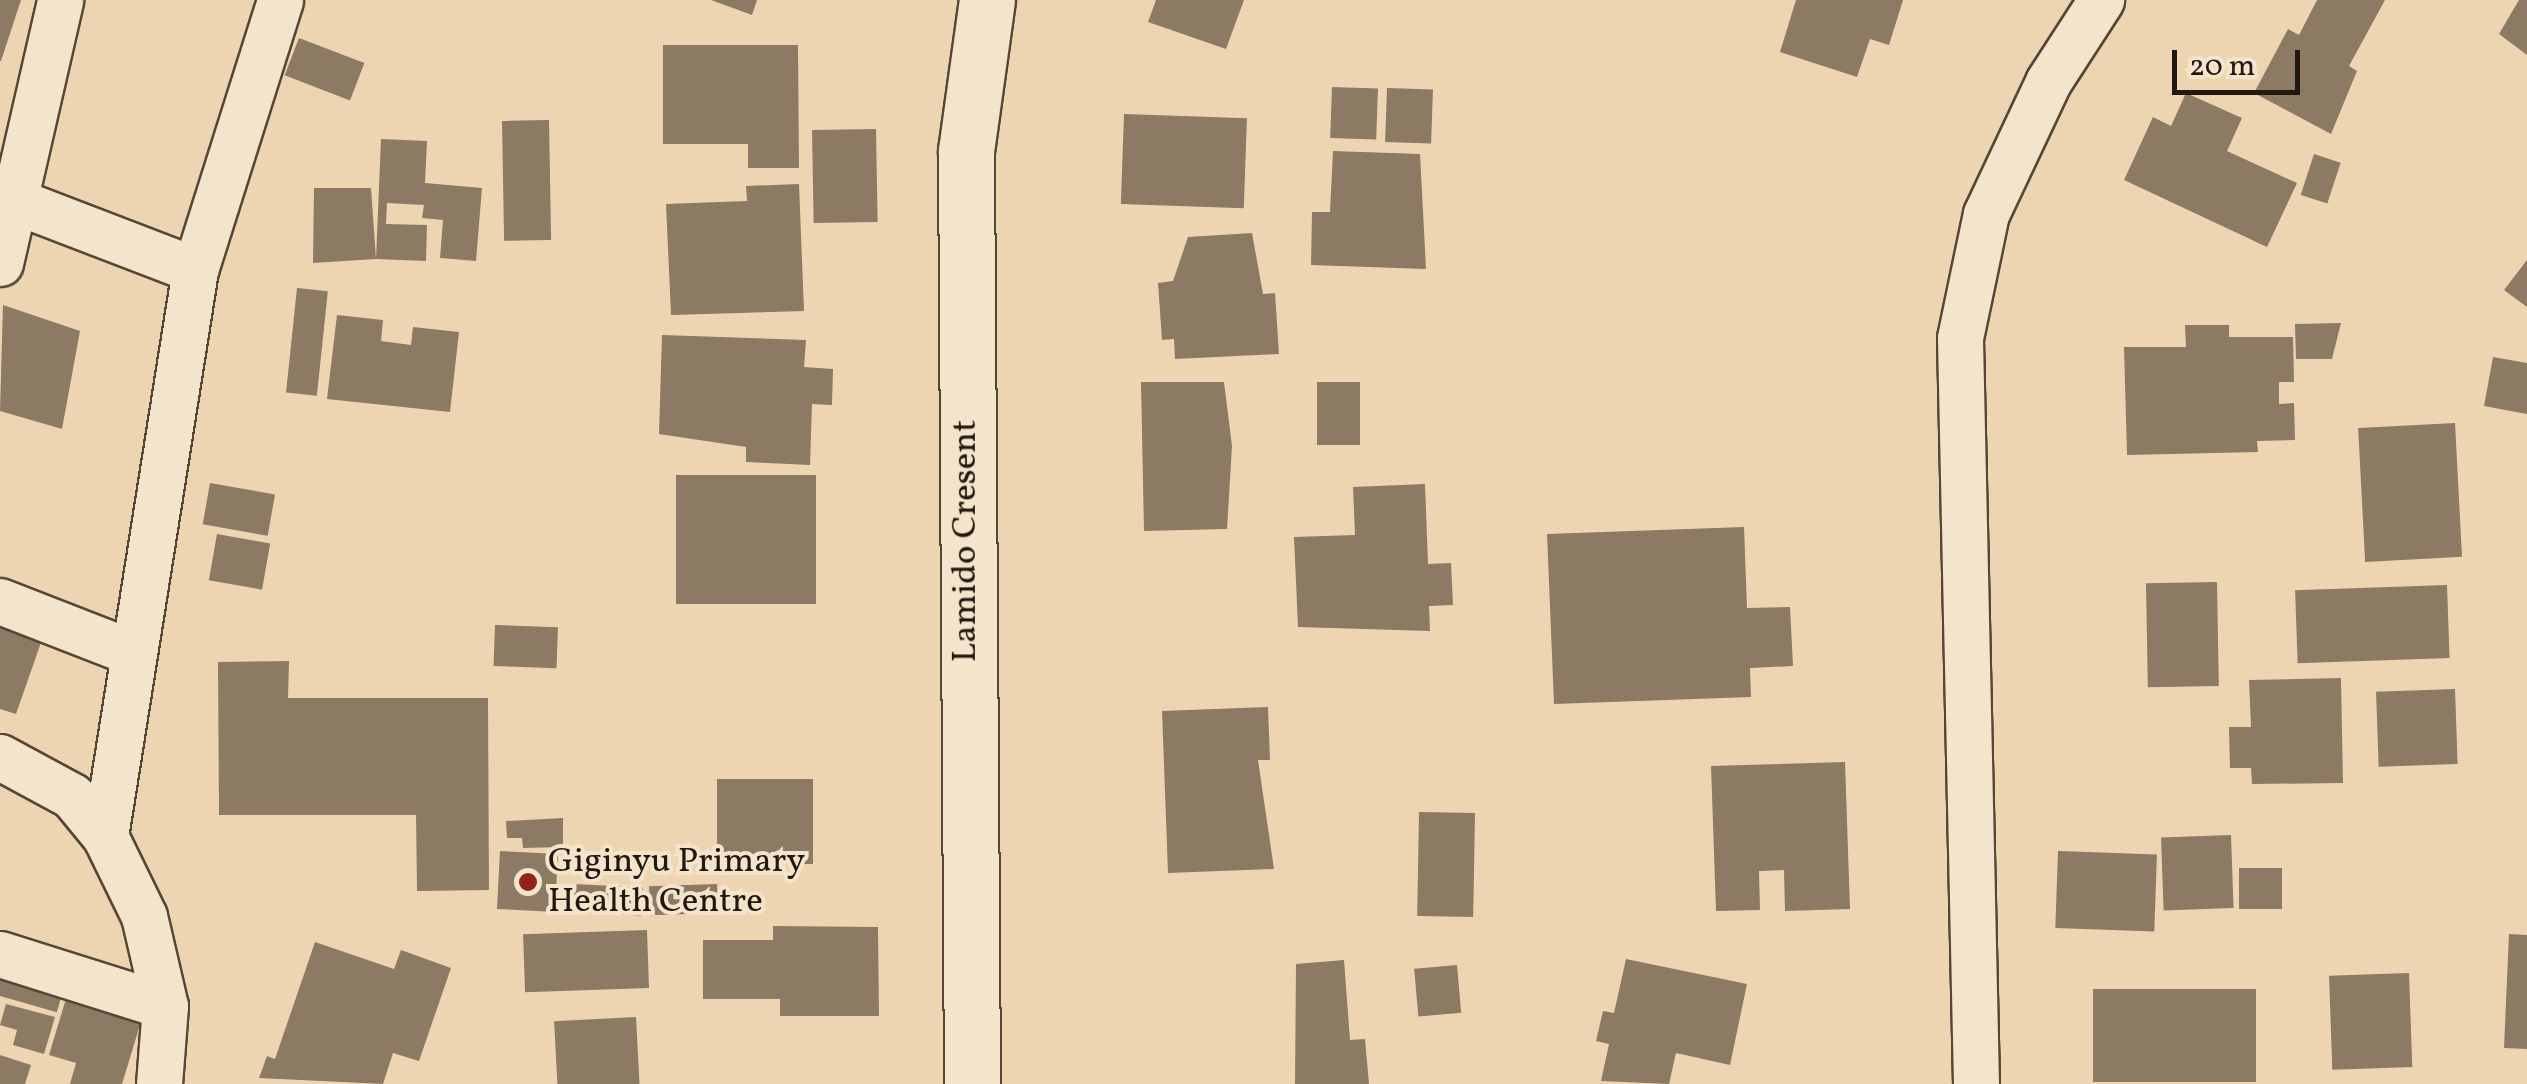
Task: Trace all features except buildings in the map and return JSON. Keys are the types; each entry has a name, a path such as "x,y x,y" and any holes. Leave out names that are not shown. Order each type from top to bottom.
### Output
{"street":[{"path":"0,263 8,198 60,0"},
{"path":"105,836 131,652 195,270 280,0"},
{"name":"Lamido Cresent","path":"972,1084 966,151 987,0"},
{"path":"1976,1084 1960,338 1986,214 2048,82 2101,0"},
{"path":"8,198 195,270"},
{"path":"0,601 131,652"},
{"path":"0,757 72,796 105,836 144,916 165,1006 158,1084"},
{"path":"0,954 165,1006"}],"place":[{"name":"Giginyu Primary Health Centre","path":"528,882"}]}
